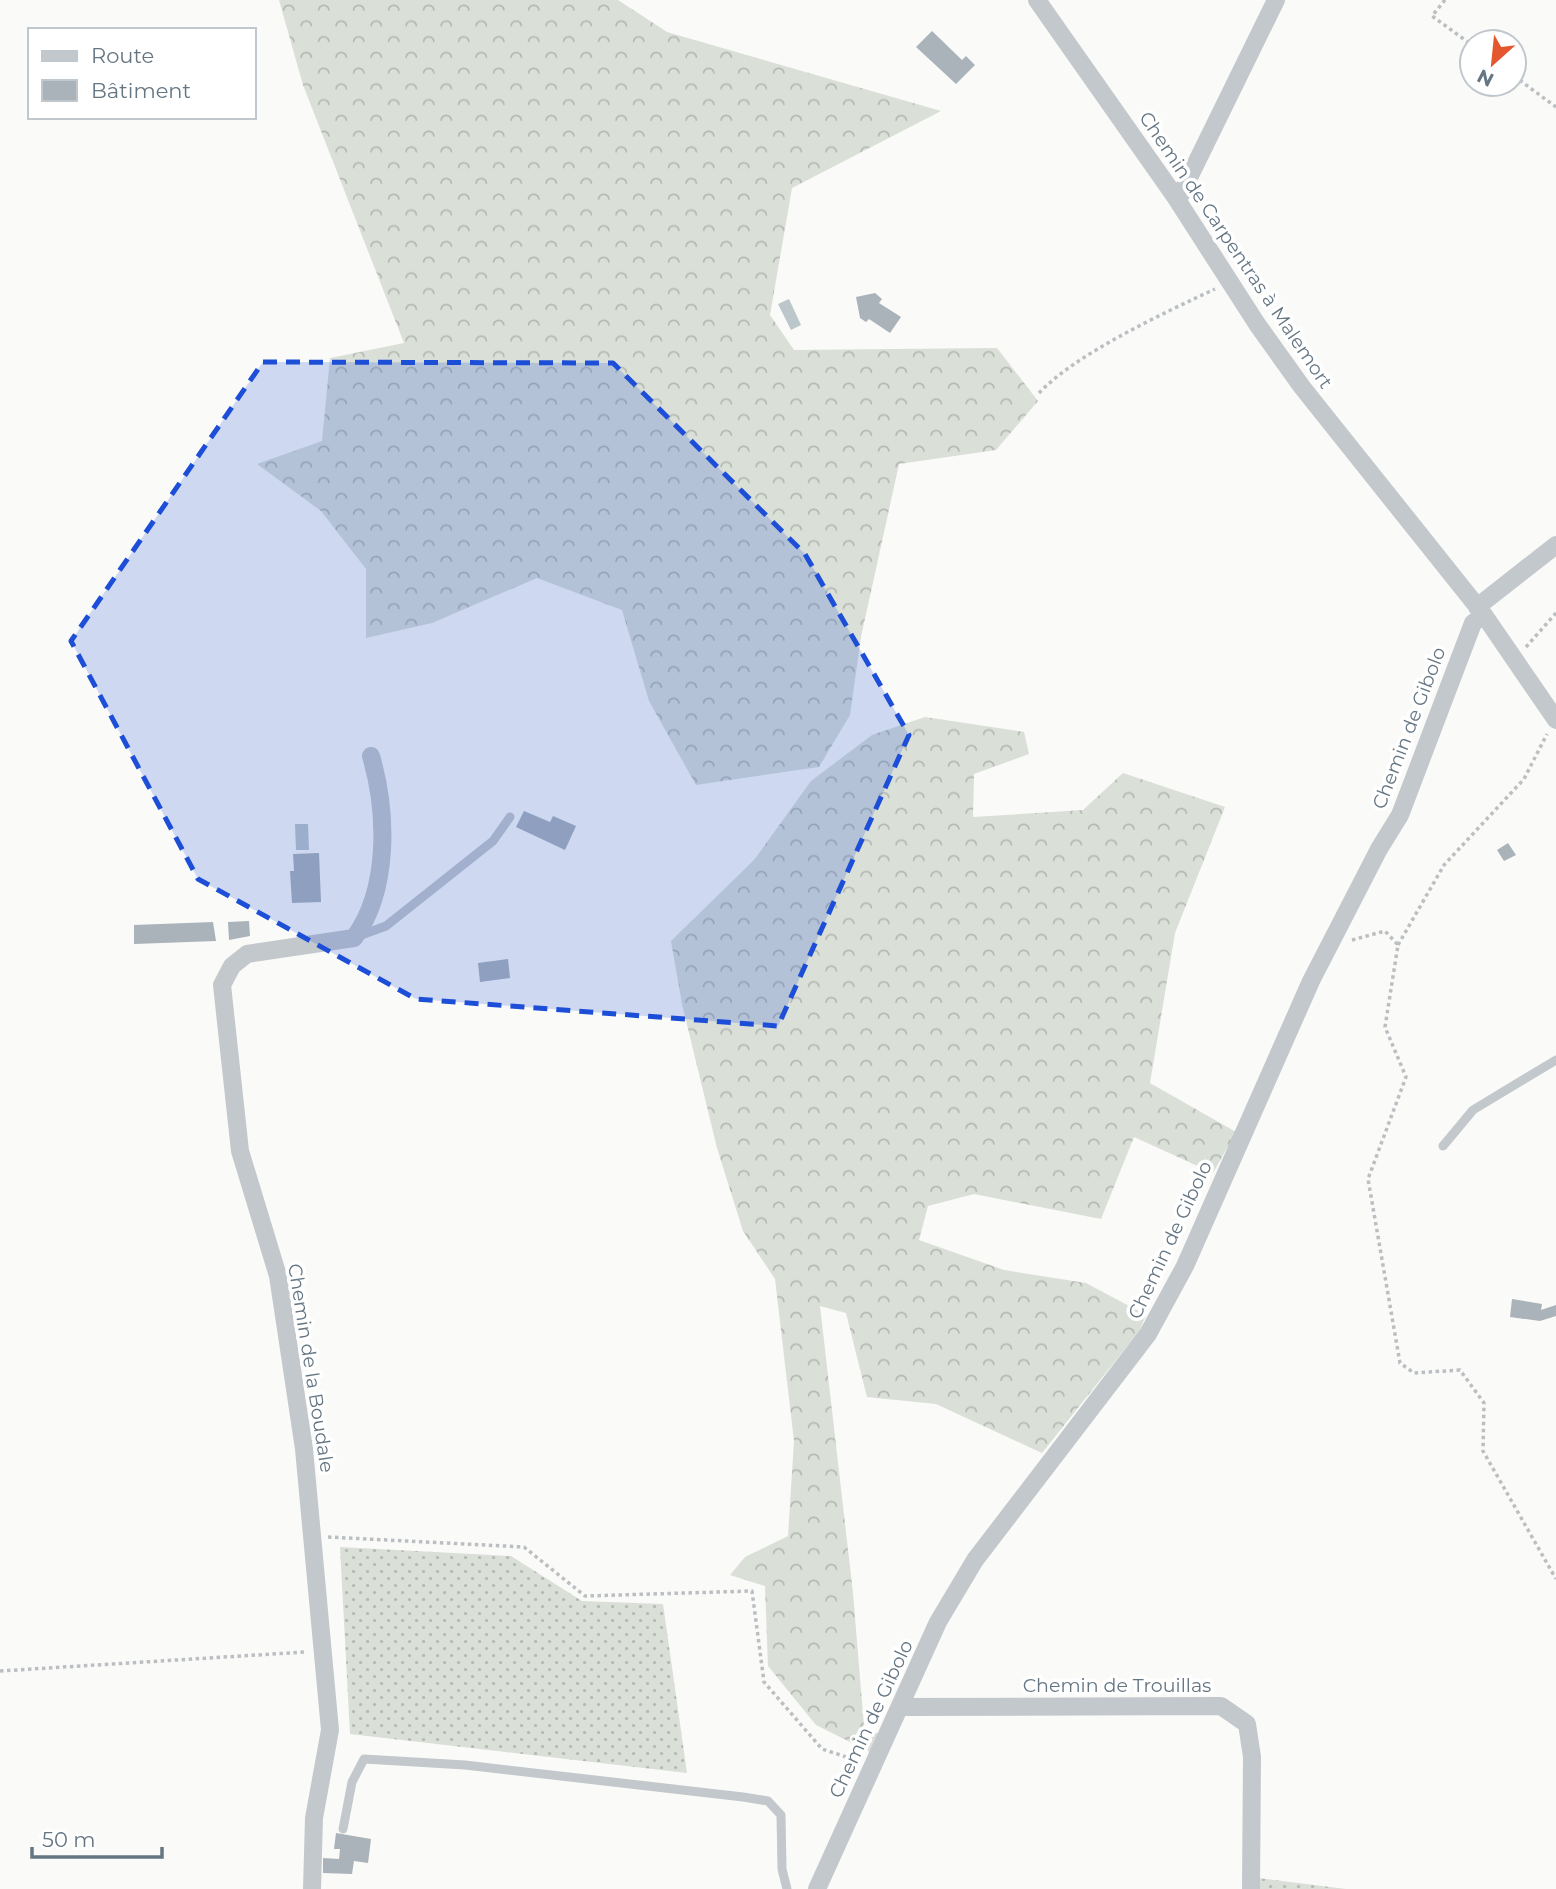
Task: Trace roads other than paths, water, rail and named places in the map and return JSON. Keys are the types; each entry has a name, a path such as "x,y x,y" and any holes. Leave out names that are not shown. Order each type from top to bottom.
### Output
{"street":[{"name":"Chemin de Carpentras à Malemort","path":"1037,0 1178,200 1302,387 1481,611 1555,719"},
{"path":"1178,200 1276,0"},
{"name":"Chemin de Gibolo","path":"817,1889 938,1622 975,1560 1148,1335 1185,1266 1329,947 1379,849 1400,815 1473,624 1481,611 1556,545"},
{"path":"354,938 365,923 384,848 378,781 371,756"},
{"name":"Chemin de la Boudale","path":"312,1889 314,1818 330,1730 304,1449 278,1276 240,1151 222,985 232,966 247,954 354,938"},
{"name":"Chemin de Trouillas","path":"900,1707 1221,1706 1247,1724 1252,1757 1251,1889"}],"lane":[{"path":"354,938 386,926 493,841 510,817"},
{"path":"1443,1146 1473,1110 1556,1060"},
{"path":"343,1829 352,1782 364,1759 466,1765 743,1797 768,1801 781,1815 782,1869 787,1889"}]}
